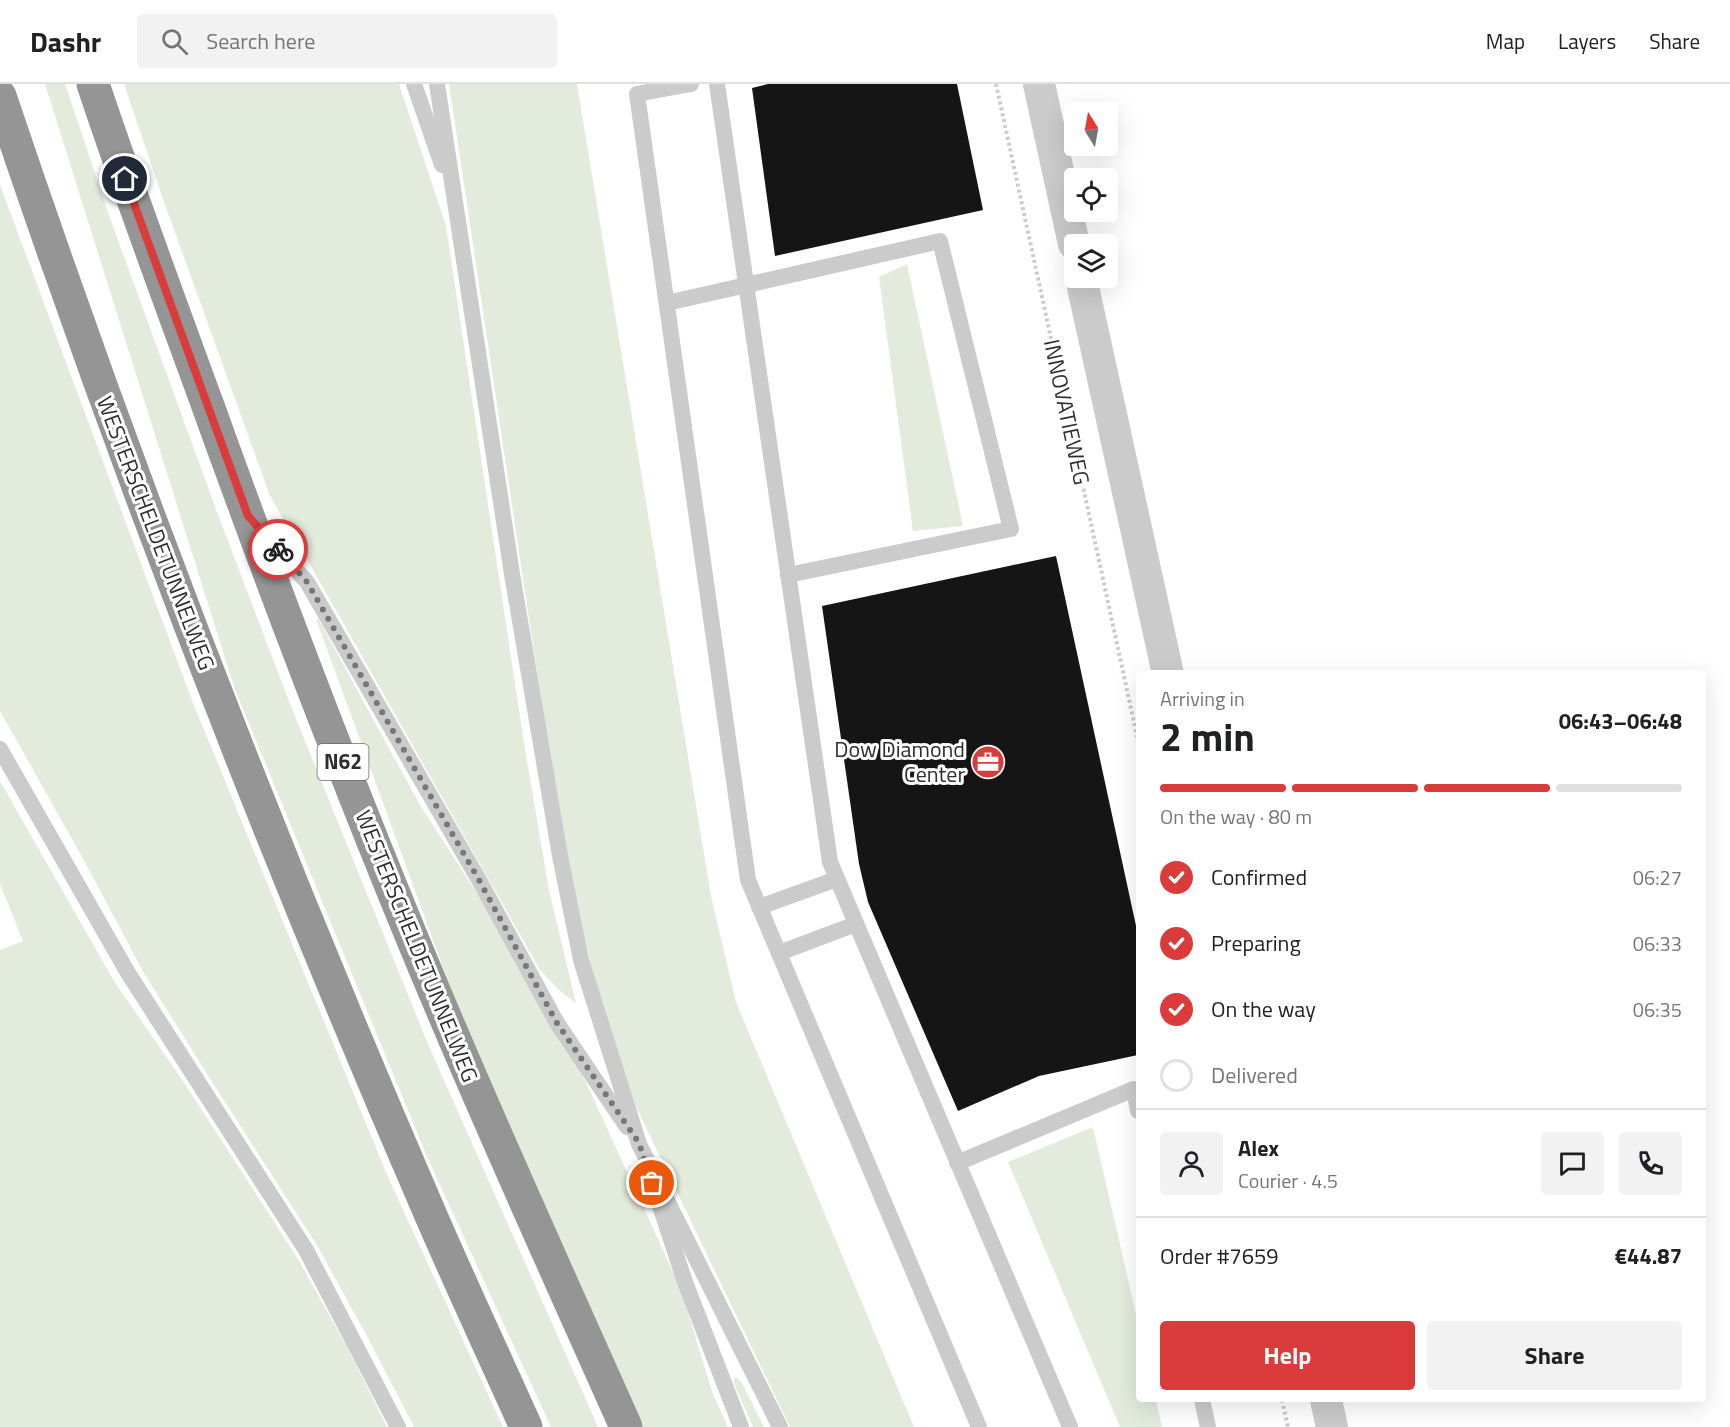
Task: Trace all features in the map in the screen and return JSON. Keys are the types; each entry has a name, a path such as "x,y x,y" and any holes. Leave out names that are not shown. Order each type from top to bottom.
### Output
{"highway":[{"name":"WESTERSCHELDETUNNELWEG","path":"93,84 125,179 248,516 408,928 626,1427"},
{"name":"WESTERSCHELDETUNNELWEG","path":"0,96 109,409 215,690 346,1016 427,1207 526,1427"}],"street":[{"path":"1039,84 1072,234"},
{"name":"INNOVATIEWEG","path":"1084,288 1167,670"},
{"path":"1326,1402 1332,1427"}],"lane":[{"path":"414,84 456,205"},
{"path":"437,84 512,574 560,856 581,960 685,1282 741,1427"},
{"path":"691,84 637,94 748,880 979,1427"},
{"path":"717,84 830,862 1070,1427"},
{"path":"667,303 940,241 1011,529 788,575"},
{"path":"248,516 307,582 479,880 557,1023 639,1143 780,1427"},
{"path":"0,749 128,973 306,1250 398,1427"},
{"path":"759,907 837,879"},
{"path":"779,954 856,924"},
{"path":"957,1163 1134,1089 1136,1100"},
{"path":"1202,1402 1208,1427"}],"path":[{"name":"INNOVATIEWEG","path":"996,84 1136,732"},
{"path":"1282,1402 1288,1427"}],"shaded area":[{"path":"45,84 65,84 110,218 217,512 292,709 428,1044 598,1427 551,1427 428,1159 234,687"},
{"path":"124,84 399,84 446,226 524,743 549,890 576,1003 560,991 540,970 270,496"},
{"path":"449,84 577,84 711,896 736,1002 914,1427 790,1427 624,1082 598,995 572,885 547,739"},
{"path":"0,185 193,703 388,1177 503,1427 414,1427 318,1247 144,973 0,711"},
{"path":"907,264 963,526 913,531 879,277"},
{"path":"316,619 319,620 420,805 489,912 578,1065 680,1287 713,1394 728,1427 642,1427 465,1028"},
{"path":"0,781 114,981 187,1087 298,1259 348,1349 387,1427 0,1427 0,950 23,941 0,884"},
{"path":"1093,1127 1136,1314 1136,1402 1156,1402 1162,1427 1120,1427 1008,1162"},
{"path":"733,1378 738,1378 742,1383 764,1427 753,1427"}],"building":[{"path":"768,84 957,84 983,210 775,256 752,88"},
{"path":"1056,556 1136,926 1136,1055 1039,1076 958,1111 868,902 859,864 822,606"}],"way so far":[{"path":"278,549 307,582 479,880 557,1023 639,1143 652,1183"}],"place":[{"name":"Dow Diamond Center","path":"988,762"}],"route":[{"path":"125,179 248,516 278,549"}]}
